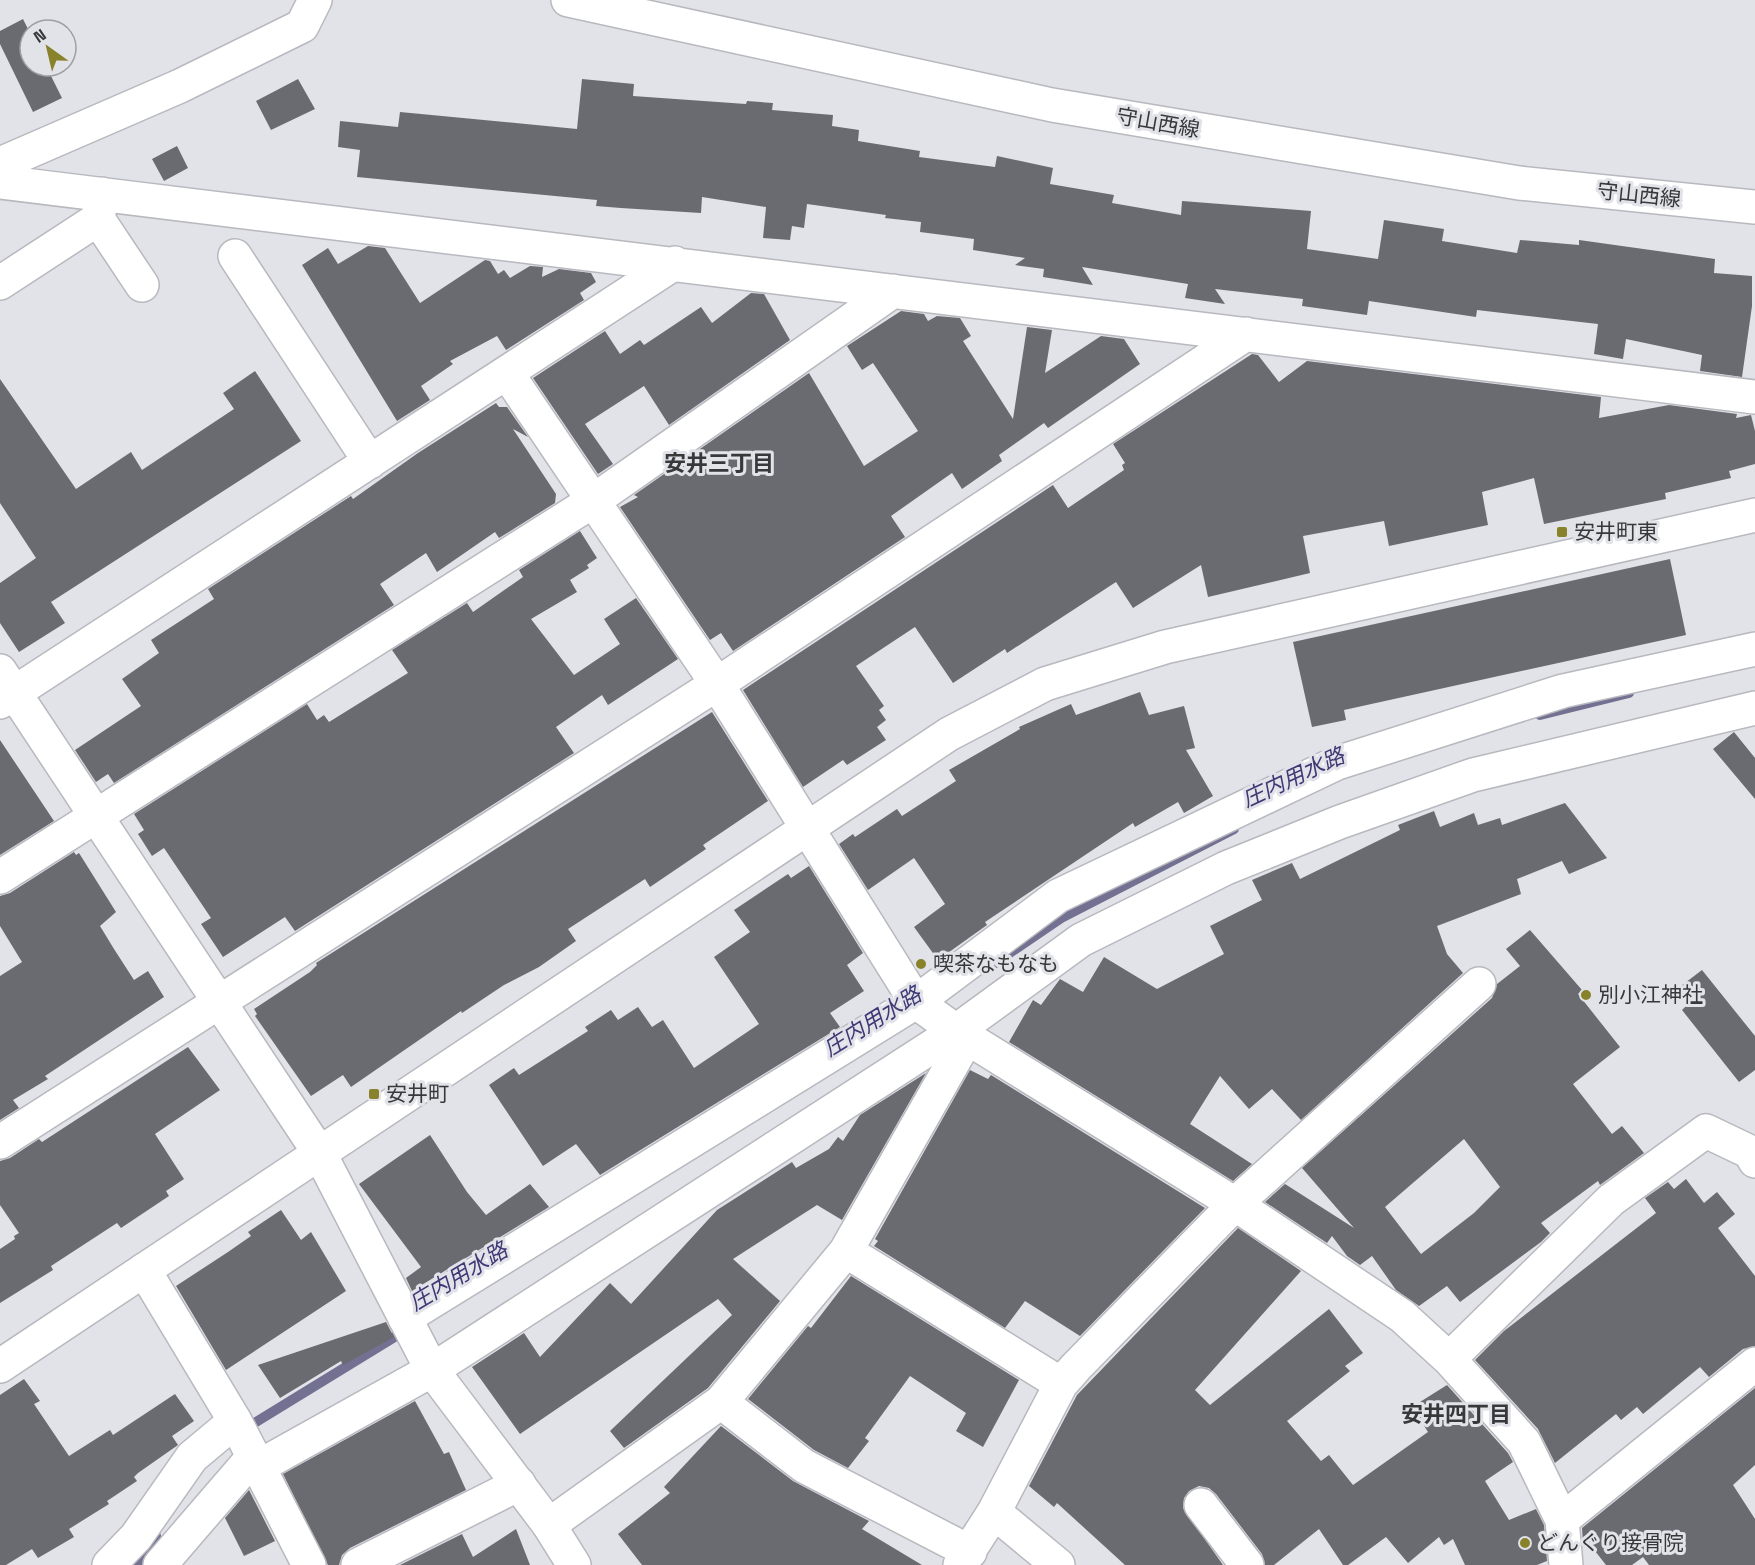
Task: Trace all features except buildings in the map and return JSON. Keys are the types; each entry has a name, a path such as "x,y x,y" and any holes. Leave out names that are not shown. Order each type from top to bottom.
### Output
{"street":[{"path":"0,164 180,86 302,26 315,0"},
{"name":"守山西線","path":"568,0 1052,105 1519,183 1755,207"},
{"path":"0,182 100,206 675,263 1755,397"},
{"path":"0,284 100,206"},
{"path":"100,206 142,285"},
{"path":"235,256 370,462"},
{"path":"574,1565 549,1525 432,1370 320,1154 95,815 5,688 370,462 675,263"},
{"path":"0,877 593,501 893,291"},
{"path":"0,1142 220,1004 717,684 1246,334"},
{"path":"507,373 717,684 916,1002 962,1035 1235,1204 1402,1316 1449,1359 1524,1442 1562,1520 1566,1565"},
{"path":"0,1366 949,734 1046,684 1166,647 1755,515"},
{"path":"405,1318 916,1002 1058,896 1337,763 1563,691 1755,649"},
{"path":"160,1565 256,1462 432,1370 962,1035 1081,940 1226,868 1340,822 1473,775 1755,708"},
{"path":"721,1402 804,1466 965,1558 994,1512 1061,1384 1235,1204 1479,984"},
{"path":"549,1525 721,1402 846,1251 962,1035"},
{"path":"1449,1359 1611,1200 1706,1131 1750,1152 1755,1161"},
{"path":"846,1251 1061,1384"},
{"path":"144,1270 235,1421 309,1565"},
{"path":"1562,1520 1755,1365"},
{"path":"109,1565 136,1537 192,1457 235,1421"},
{"path":"358,1565 519,1484"},
{"path":"1201,1504 1247,1565"},
{"path":"994,1512 1058,1565"}],"waterway":[{"name":"庄内用水路","path":"1540,715 1629,693"},
{"name":"庄内用水路","path":"992,965 1061,918 1234,829"},
{"name":"庄内用水路","path":"243,1430 406,1330"},
{"name":"庄内用水路","path":"137,1565 156,1536"}],"place":[{"name":"安井町東","path":"1562,532"},
{"name":"喫茶なもなも","path":"921,964"},
{"name":"別小江神社","path":"1586,995"},
{"name":"安井町","path":"374,1094"},
{"name":"どんぐり接骨院","path":"1525,1543"}],"district":[{"name":"安井三丁目","path":"719,463"},
{"name":"安井四丁目","path":"1456,1414"}]}
